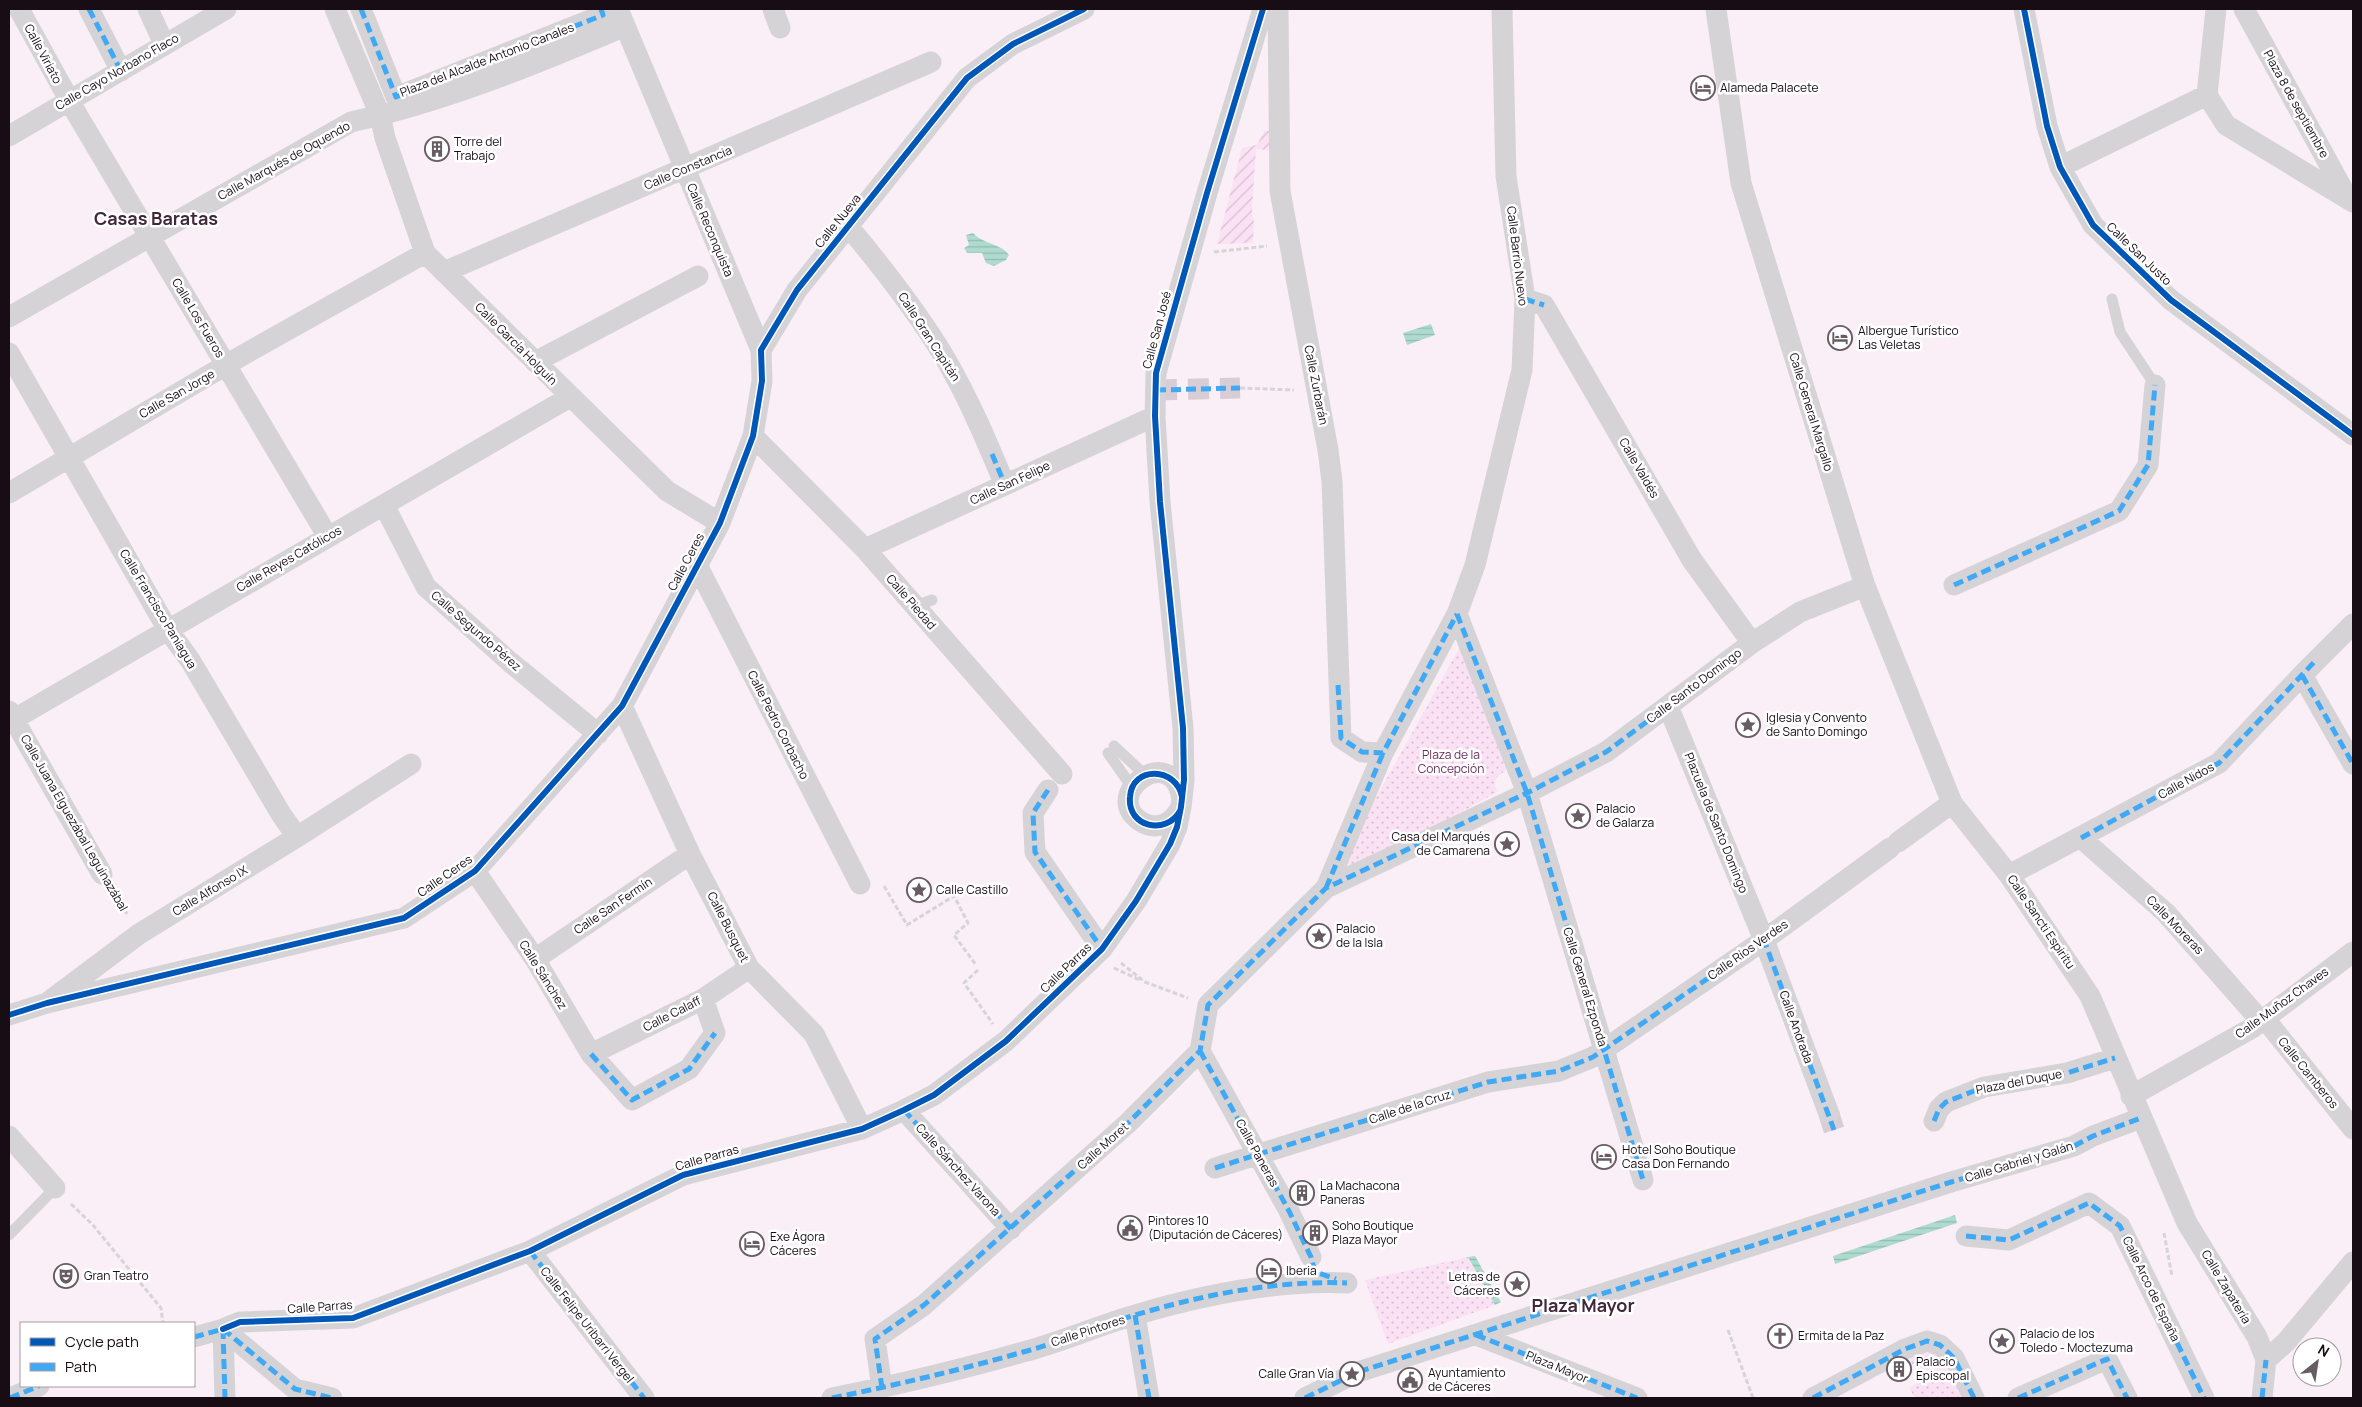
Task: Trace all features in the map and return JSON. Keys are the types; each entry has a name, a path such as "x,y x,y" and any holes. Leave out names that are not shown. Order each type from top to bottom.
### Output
{"street":[{"name":"Calle Viriato","path":"19,9 68,100"},
{"path":"89,9 121,71"},
{"path":"148,9 164,44"},
{"name":"Calle Cayo Norbano Flaco","path":"9,136 225,9"},
{"path":"335,9 380,116"},
{"name":"Plaza del Alcalde Antonio Canales","path":"361,9 396,97 603,15 601,9"},
{"name":"Calle Nueva","path":"761,350 797,290 967,78 1013,44 1084,9"},
{"name":"Calle San José","path":"1182,803 1183,728 1160,502 1155,416 1156,373 1262,9"},
{"name":"Calle Zurbarán","path":"1278,9 1280,191 1328,450 1332,482 1341,738 1362,752 1383,753"},
{"name":"Calle Barrio Nuevo","path":"1457,614 1475,564 1522,370 1534,302 1506,176 1502,9"},
{"name":"Calle General Margallo","path":"1716,9 1741,183 1865,586 1952,803"},
{"name":"Calle San Justo","path":"2024,9 2047,126 2060,167 2093,225 2148,280 2171,300 2353,435"},
{"path":"2060,167 2207,95 2216,9"},
{"name":"Plaza 8 de septiembre","path":"2244,9 2350,200"},
{"name":"Plaza del Alcalde Antonio Canales","path":"380,116 506,76 622,18"},
{"name":"Calle Reconquista","path":"622,18 761,350"},
{"name":"Calle Constancia","path":"444,272 931,62"},
{"name":"Plaza 8 de septiembre","path":"2207,95 2226,125 2350,200"},
{"name":"Calle Los Fueros","path":"68,100 328,537"},
{"name":"Calle Marqués de Oquendo","path":"9,317 351,122 380,116"},
{"name":"Calle García Holguín","path":"380,116 385,138 424,253 667,490 720,523"},
{"name":"Calle Gran Capitán","path":"848,226 892,280 945,358 978,420 1005,485"},
{"name":"Calle San Jorge","path":"9,493 226,365 424,253"},
{"path":"535,362 698,276"},
{"name":"Calle Valdés","path":"1534,302 1692,560 1752,643"},
{"path":"720,523 753,436 762,381 761,350"},
{"name":"Calle Francisco Paniagua","path":"9,353 168,630 190,660 281,814 298,837"},
{"path":"1954,585 2119,511 2148,465 2156,385"},
{"name":"Calle Reyes Católicos","path":"10,718 168,630 570,397"},
{"name":"Calle San Felipe","path":"865,549 1155,416"},
{"name":"Calle Piedad","path":"753,436 865,549 924,603 1055,782 1033,813 1035,852 1098,954"},
{"name":"Calle Segundo Pérez","path":"384,504 426,587 510,662 598,734"},
{"name":"Calle Ceres","path":"47,1003 404,918 475,871 622,706 720,523"},
{"name":"Calle Pedro Corbacho","path":"698,565 860,884"},
{"name":"Calle Santo Domingo","path":"1527,793 1606,752 1752,643 1800,612 1865,586"},
{"path":"1326,888 1383,753 1457,614"},
{"path":"1200,1051 1208,1005 1326,888 1527,793 1457,614"},
{"name":"Calle Nidos","path":"2010,875 2219,763 2317,659 2353,624"},
{"path":"2302,675 2353,764"},
{"name":"Calle Busquet","path":"622,706 690,854 749,968 814,1034 862,1129"},
{"name":"Plazuela de Santo Domingo","path":"1668,706 1764,940"},
{"name":"Calle Juana Elguezábal Leguinazábal","path":"10,718 102,874"},
{"name":"Calle Alfonso IX","path":"9,1014 47,1003 139,934 298,837 411,764"},
{"path":"1162,774 1170,777 1181,791 1182,803 1171,822 1163,825 1146,824 1133,813 1130,805 1138,781 1162,774"},
{"name":"Calle General Ezponda","path":"1527,793 1644,1180"},
{"name":"Calle Parras","path":"195,1337 223,1330 240,1322 353,1318 530,1251 683,1175 862,1129 934,1095 1006,1041 1098,954 1136,901 1170,844 1177,827 1182,803"},
{"name":"Calle Ríos Verdes","path":"1604,1050 1764,940 1952,803"},
{"name":"Calle Sancti Espiritu","path":"1952,803 2010,875 2090,996 2113,1054"},
{"name":"Calle Moreras","path":"2081,838 2166,913 2260,1020"},
{"name":"Calle San Fermín","path":"535,959 690,854"},
{"name":"Calle Sánchez","path":"475,871 535,959 591,1054 632,1100 689,1069 715,1033 702,999"},
{"name":"Calle Andrada","path":"1764,940 1829,1114"},
{"name":"Calle Muñoz Chaves","path":"2131,1096 2252,1028 2260,1020 2353,952"},
{"name":"Calle Calaff","path":"591,1054 702,999 749,968"},
{"name":"Calle Camberos","path":"2260,1020 2269,1024 2353,1129"},
{"name":"Calle de la Cruz","path":"1215,1168 1488,1082 1558,1070 1604,1050"},
{"name":"Calle Paneras","path":"1200,1051 1288,1209 1311,1257"},
{"name":"Calle Moret","path":"882,1388 875,1339 924,1306 1011,1229 1128,1123 1200,1051"},
{"path":"2113,1054 2131,1096"},
{"name":"Plaza del Duque","path":"1934,1121 1939,1109 1946,1102 1984,1087 2067,1074 2113,1054"},
{"name":"Calle Zapatería","path":"2131,1096 2187,1223 2257,1337 2266,1360 2262,1398"},
{"name":"Calle Sánchez Varona","path":"904,1110 1011,1229"},
{"name":"Calle Gabriel y Galán","path":"1305,1398 1358,1372 1952,1182 2074,1146 2093,1136 2141,1118"},
{"path":"9,1136 55,1188"},
{"name":"Calle Arco de España","path":"1966,1236 2009,1240 2089,1203 2120,1226 2204,1398"},
{"name":"Calle Felipe Uribarri Vergel","path":"530,1251 644,1398"},
{"path":"2266,1360 2286,1342 2353,1262"},
{"name":"Calle Pintores","path":"832,1398 882,1388 1025,1352 1135,1315 1245,1291 1321,1282 1347,1283"},
{"path":"1135,1315 1149,1398"},
{"path":"223,1330 299,1393 332,1398"},
{"path":"223,1330 225,1398"},
{"name":"Plaza Mayor","path":"1476,1335 1638,1398"},
{"path":"1813,1398 1905,1349 1928,1340 1940,1345 1954,1358 1974,1398"},
{"path":"2018,1398 2107,1359 2127,1398"},
{"path":"10,1398 37,1387"}],"lane":[{"path":"2112,299 2120,332 2156,385"},
{"path":"1138,781 1111,749 1138,781"},
{"path":"9,1235 55,1188"}],"path":[{"path":"1189,255 1290,244"},
{"path":"1240,388 1317,390"},
{"path":"860,884 877,874 907,924 954,896 968,923 954,935 976,965"},
{"path":"1098,954 1145,982 1208,1005"},
{"path":"1098,954 1145,982"},
{"path":"978,970 964,983 1006,1041"},
{"path":"55,1188 92,1224 161,1308 162,1322"},
{"path":"2152,1290 2172,1286 2171,1265 2162,1224"},
{"path":"1728,1330 1753,1398"}],"green space":[{"path":"1265,130 1270,131 1269,150 1256,149 1252,210 1254,223 1253,243 1217,244 1242,148 1257,145"},
{"name":"Plaza de la Concepción","path":"1462,643 1506,770 1496,778 1497,792 1326,888"},
{"path":"1468,1257 1495,1305 1388,1344 1365,1280"},
{"path":"1940,1345 1974,1398 1915,1398 1909,1388 1921,1381 1908,1356"}],"shaded area":[{"path":"973,233 982,240 1006,251 1009,255 1006,260 994,266 986,263 982,253 967,253 964,248 969,245 966,235"},
{"path":"1431,324 1435,335 1407,345 1403,333"},
{"path":"1955,1215 1957,1223 1835,1264 1833,1256"},
{"path":"1475,1256 1501,1302 1495,1305 1468,1257"}],"tunnel":[{"path":"1156,390 1240,388"},
{"path":"1829,1114 1834,1130"}],"marked path":[{"path":"89,9 121,71"},
{"path":"361,9 396,97 603,15 601,9"},
{"path":"1525,299 1544,305"},
{"path":"1954,585 2119,511 2148,465 2155,385"},
{"path":"1156,390 1240,388"},
{"path":"992,454 1005,485"},
{"path":"1457,614 1527,793 1643,1180"},
{"path":"1338,685 1341,738 1362,752 1383,753 1457,614"},
{"path":"2081,838 2219,763 2317,659"},
{"path":"2302,675 2353,764"},
{"path":"882,1388 875,1339 924,1305 1128,1123 1200,1051 1208,1005 1326,888 1527,793 1606,752 1668,706"},
{"path":"1326,888 1383,753"},
{"path":"1048,790 1033,813 1035,852 1102,949"},
{"path":"1215,1168 1488,1082 1559,1071 1593,1057 1764,940 1834,1130"},
{"path":"591,1054 632,1100 689,1069 715,1033"},
{"path":"1200,1051 1288,1209 1311,1257 1315,1272 1336,1279"},
{"path":"1934,1121 1939,1109 1946,1102 1984,1087 2067,1073 2115,1058"},
{"path":"904,1110 1011,1229"},
{"path":"1305,1398 1358,1372 1951,1182 2074,1146 2093,1136 2141,1118"},
{"path":"1966,1236 2009,1240 2089,1203 2120,1226 2204,1398"},
{"path":"530,1251 644,1398"},
{"path":"832,1398 999,1359 1051,1344 1121,1319 1213,1295 1294,1284 1347,1283"},
{"path":"1135,1315 1149,1398"},
{"path":"195,1337 227,1328"},
{"path":"223,1329 295,1389 332,1398"},
{"path":"223,1329 225,1398"},
{"path":"1476,1335 1637,1398"},
{"path":"1813,1398 1905,1349 1927,1341 1940,1345 1954,1358 1974,1398"},
{"path":"2018,1398 2107,1359 2127,1398"},
{"path":"2262,1398 2266,1360"},
{"path":"10,1398 37,1387"}],"cycle path":[{"path":"9,1015 47,1003 404,918 475,871 622,706 720,523 753,436 762,381 761,350 797,290 967,78 1013,44 1084,9"},
{"path":"223,1329 240,1322 353,1318 530,1251 683,1175 862,1129 934,1095 1006,1041 1102,949 1136,901 1170,844 1177,827 1181,807 1184,780 1183,728 1160,502 1155,416 1156,373 1207,193 1263,9"},
{"path":"2024,9 2047,126 2060,167 2093,225 2171,300 2353,435"},
{"path":"1180,811 1174,819 1166,824 1149,825 1135,815 1131,807 1130,797 1138,779 1146,775 1155,774 1164,775 1172,780 1178,787 1182,797"}],"place":[{"name":"Alameda Palacete","path":"1703,88"},
{"name":"Torre del Trabajo","path":"437,149"},
{"name":"Albergue Turístico Las Veletas","path":"1840,338"},
{"name":"Iglesia y Convento de Santo Domingo","path":"1748,725"},
{"name":"Palacio de Galarza","path":"1578,816"},
{"name":"Casa del Marqués de Camarena","path":"1507,844"},
{"name":"Calle Castillo","path":"919,890"},
{"name":"Palacio de la Isla","path":"1319,936"},
{"name":"Hotel Soho Boutique Casa Don Fernando","path":"1604,1157"},
{"name":"La Machacona Paneras","path":"1302,1193"},
{"name":"Pintores 10 (Diputación de Cáceres)","path":"1130,1228"},
{"name":"Soho Boutique Plaza Mayor","path":"1315,1233"},
{"name":"Exe Ágora Cáceres","path":"752,1244"},
{"name":"Iberia","path":"1269,1271"},
{"name":"Gran Teatro","path":"66,1276"},
{"name":"Letras de Cáceres","path":"1517,1284"},
{"name":"Ermita de la Paz","path":"1780,1336"},
{"name":"Palacio de los Toledo - Moctezuma","path":"2002,1341"},
{"name":"Palacio Episcopal","path":"1899,1369"},
{"name":"Calle Gran Vía","path":"1352,1374"},
{"name":"Ayuntamiento de Cáceres","path":"1410,1380"}],"district":[{"name":"Casas Baratas","path":"156,219"},
{"name":"Plaza Mayor","path":"1583,1306"}]}
